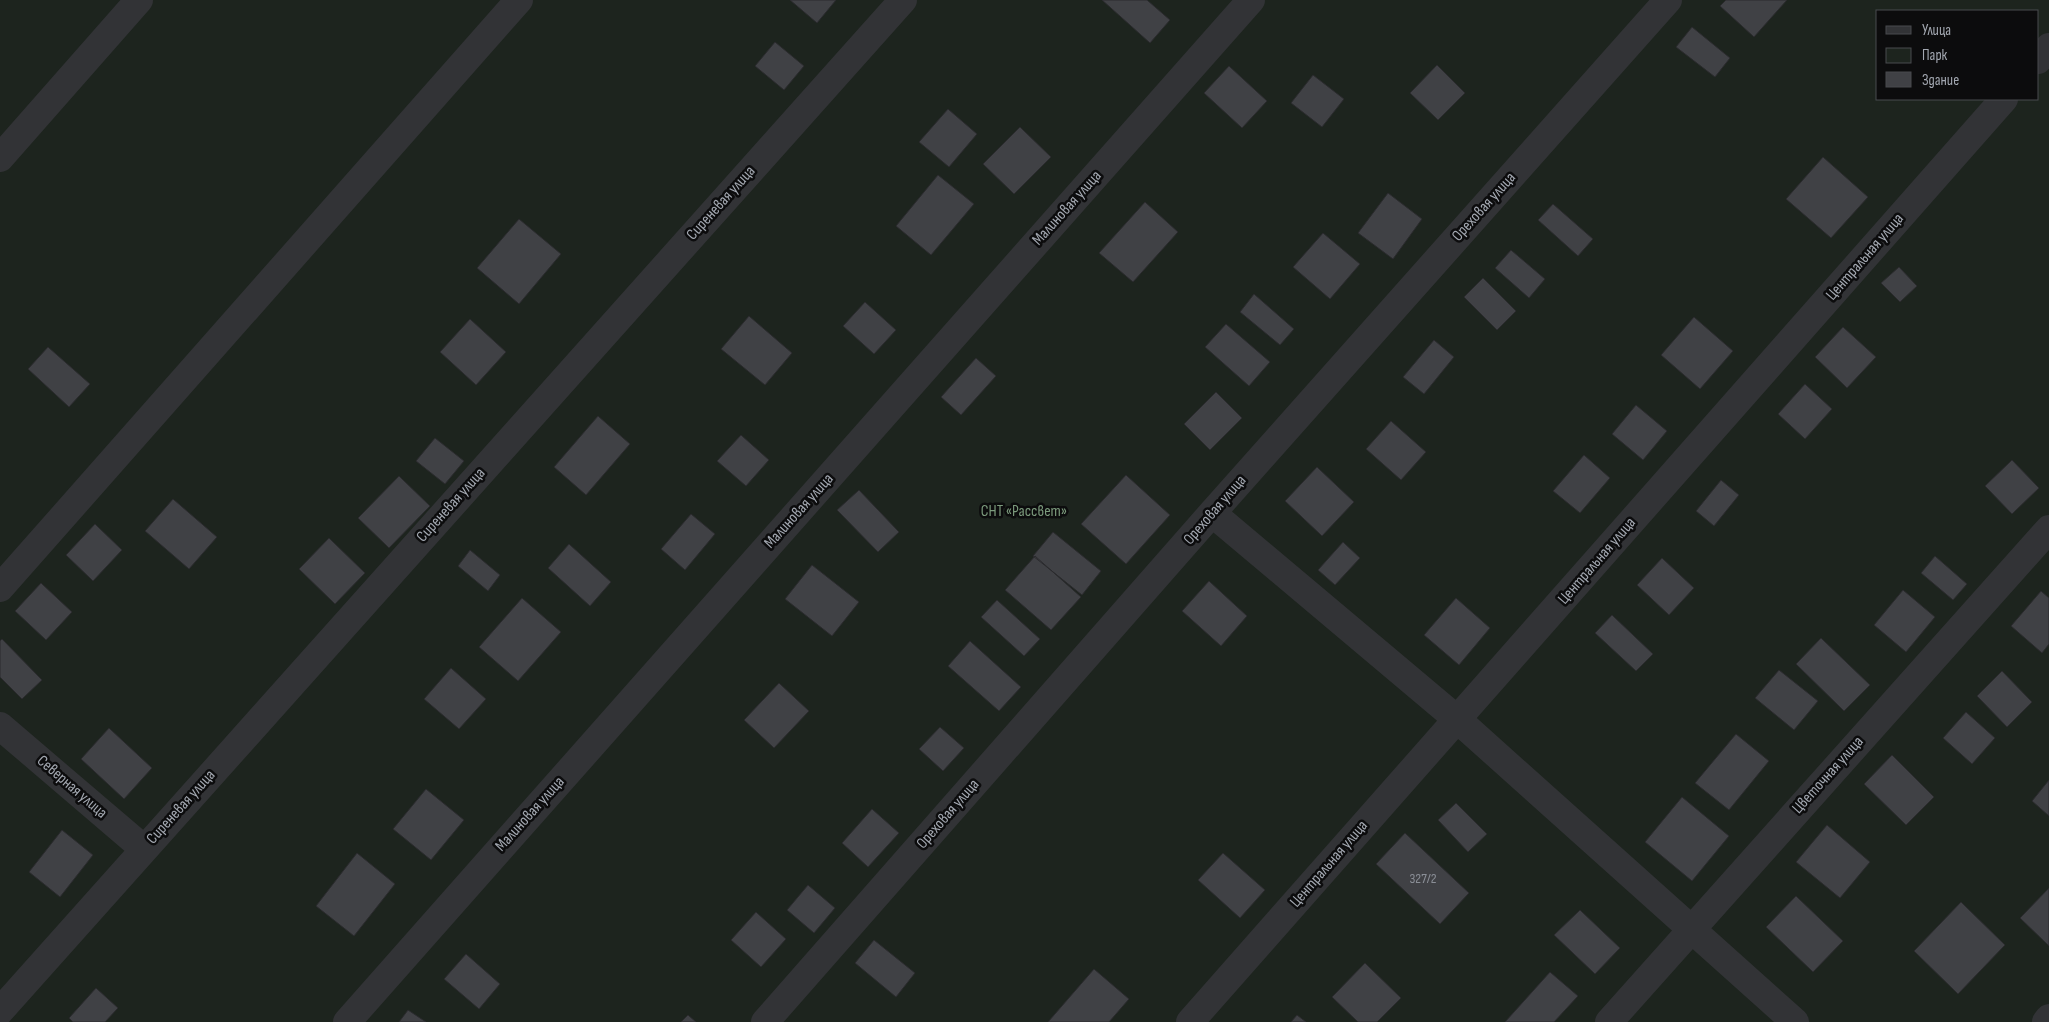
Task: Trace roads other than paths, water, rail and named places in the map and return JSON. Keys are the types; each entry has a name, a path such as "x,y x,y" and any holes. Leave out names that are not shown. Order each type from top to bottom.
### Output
{"street":[{"path":"0,158 139,0"},
{"path":"0,588 519,0"},
{"name":"Сиреневая улица","path":"0,1011 904,0"},
{"name":"Малиновая улица","path":"347,1022 1251,0"},
{"name":"Ореховая улица","path":"765,1022 1212,513 1668,0"},
{"path":"2039,59 2049,47"},
{"name":"Центральная улица","path":"1190,1022 2003,100"},
{"path":"1212,513 1458,720 1795,1022"},
{"name":"Цветочная улица","path":"1609,1022 2049,530"},
{"name":"Северная улица","path":"0,726 144,849"},
{"path":"2046,1022 2049,1018"}],"park label":[{"name":"СНТ «Рассвет»","path":"1024,511"}]}
